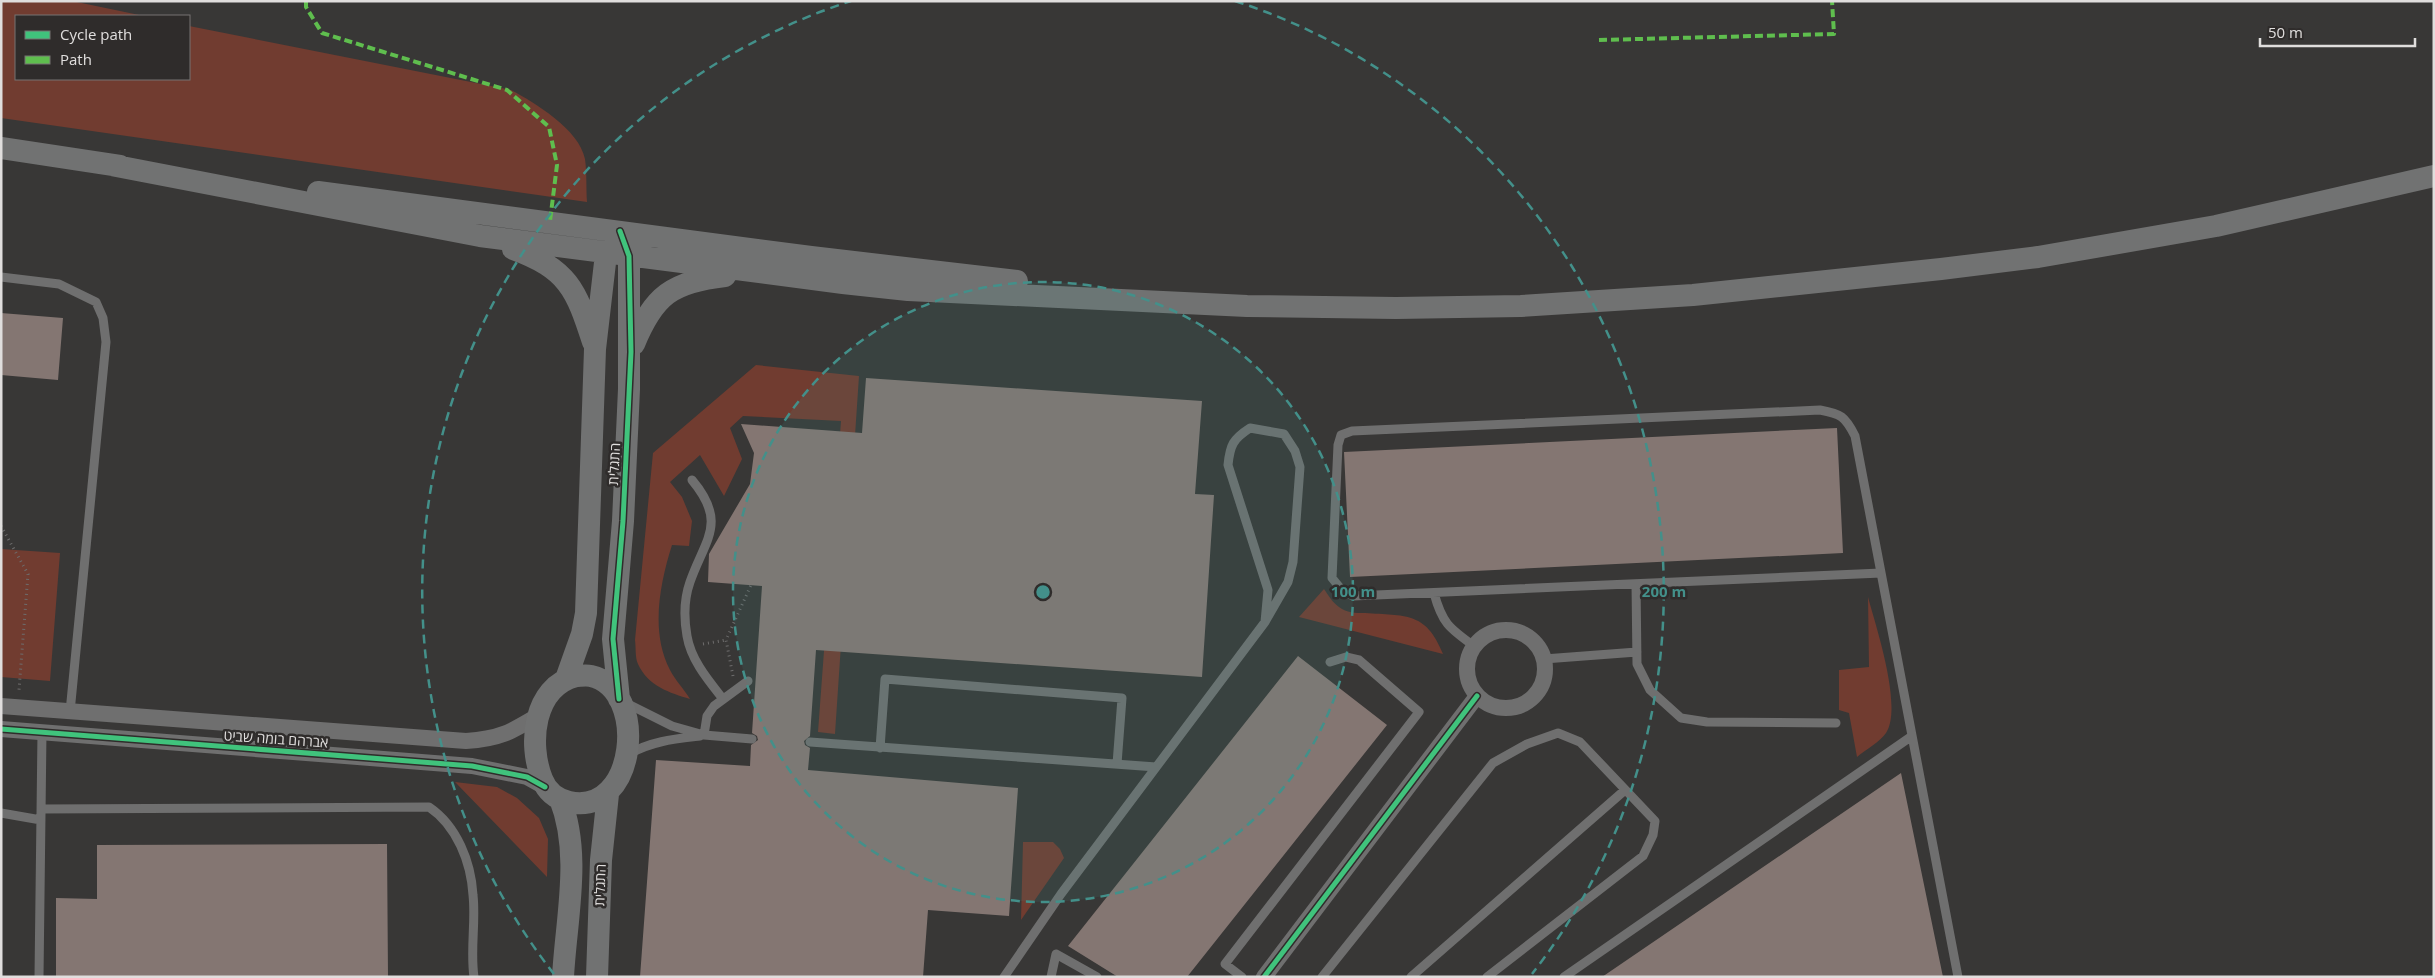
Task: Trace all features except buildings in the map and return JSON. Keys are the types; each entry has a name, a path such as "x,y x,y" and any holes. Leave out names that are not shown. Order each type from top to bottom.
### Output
{"main road":[{"path":"1,148 106,164 927,271 1247,306"},
{"path":"106,164 480,236 754,273 908,290 1247,306 1396,308 1521,306 1693,295 1849,280 2038,257 2216,226 2434,176"},
{"name":"התגלית","path":"566,678 582,634 586,613 595,349 606,254 620,231"},
{"name":"התגלית","path":"619,699 613,639 623,521 631,352 629,256 620,231"},
{"path":"480,236 545,262 562,275 577,296 595,349"},
{"path":"631,352 649,311 667,293 686,283 703,278 754,273"},
{"path":"552,793 571,802 586,803 608,794 616,782 627,756 628,726 619,699 611,688 591,676 566,678 555,687 547,697 539,715 534,734 535,754 552,793 567,822 571,850 563,977"},
{"name":"התגלית","path":"597,977 601,860 608,794"}],"street":[{"path":"1506,630 1519,632 1530,638 1544,659 1545,673 1542,686 1534,697 1523,705 1509,709 1496,708 1477,696 1468,682 1466,670 1468,657 1474,646 1494,632 1506,630"},
{"path":"1264,977 1477,696"},
{"name":"אברהם בומה שביט","path":"9,707 466,741 487,740 508,734 539,715"},
{"name":"אברהם בומה שביט","path":"1,729 472,766 527,777 552,793"}],"lane":[{"path":"1,278 59,284 96,302 103,318 106,342 70,712"},
{"path":"1881,573 1353,596 1341,590 1332,578 1338,445 1341,435 1352,431 1820,410 1838,413 1848,422 1855,436 1958,977"},
{"path":"1004,977 1061,894 1265,622 1288,582 1293,562 1300,467 1296,451 1284,434 1250,428 1236,437 1229,452 1228,465 1268,590 1265,622"},
{"path":"692,480 705,496 711,512 707,544 690,583 686,600 685,618 690,646 702,673 723,699"},
{"path":"1636,584 1637,664 1650,690 1681,718 1707,722 1836,723"},
{"path":"1434,593 1439,612 1451,630 1474,646"},
{"path":"1544,659 1637,652"},
{"path":"1242,977 1225,964 1419,712 1359,660 1346,657 1330,662"},
{"path":"880,748 885,679 1122,698 1117,764"},
{"path":"704,735 707,716 714,706 748,681"},
{"path":"619,699 672,726 704,735 752,739"},
{"path":"38,977 42,732"},
{"path":"1322,977 1493,763 1527,744 1558,733 1580,742 1655,821 1653,835 1643,856 1487,977"},
{"path":"627,756 643,746 660,741 704,735"},
{"path":"1564,977 1912,736"},
{"path":"810,742 1156,767"},
{"path":"1411,977 1625,790"},
{"path":"41,809 429,808 438,813 453,831 464,851 474,894 474,977"},
{"path":"1,813 41,820"},
{"path":"1051,977 1056,954 1097,977"}],"path":[{"path":"1,526 28,574 9,707"},
{"path":"736,689 726,640 751,585"},
{"path":"690,646 726,640"}],"shaded area":[{"path":"1,1 72,1 139,15 15,15 15,80 190,80 190,26 511,90 555,118 574,137 585,159 587,202 1,118"},
{"path":"756,365 859,376 835,734 818,732 841,421 743,416 730,428 742,459 724,496 700,455 670,482 682,497 692,521 689,546 672,545 661,591 659,608 660,640 672,674 690,699 667,691 654,683 642,672 636,659 635,640 653,453"},
{"path":"1,549 60,553 50,681 1,677"},
{"path":"1324,589 1339,607 1345,610 1354,613 1403,616 1421,623 1429,630 1443,654 1299,617"},
{"path":"1868,597 1882,646 1890,686 1890,721 1886,733 1857,757 1849,713 1839,710 1839,670 1869,667"},
{"path":"455,782 497,787 517,798 539,818 548,839 547,877"},
{"path":"1023,842 1053,842 1060,849 1064,858 1021,920"}],"marked path":[{"path":"306,1 306,7 322,33 507,90 549,127 557,165 550,221"},
{"path":"1599,40 1834,34 1832,1"}],"cycle path":[{"path":"619,699 613,639 623,521 631,352 629,256 620,231"},
{"path":"1264,977 1477,696"},
{"path":"1,729 472,766 527,777 545,787"}]}
